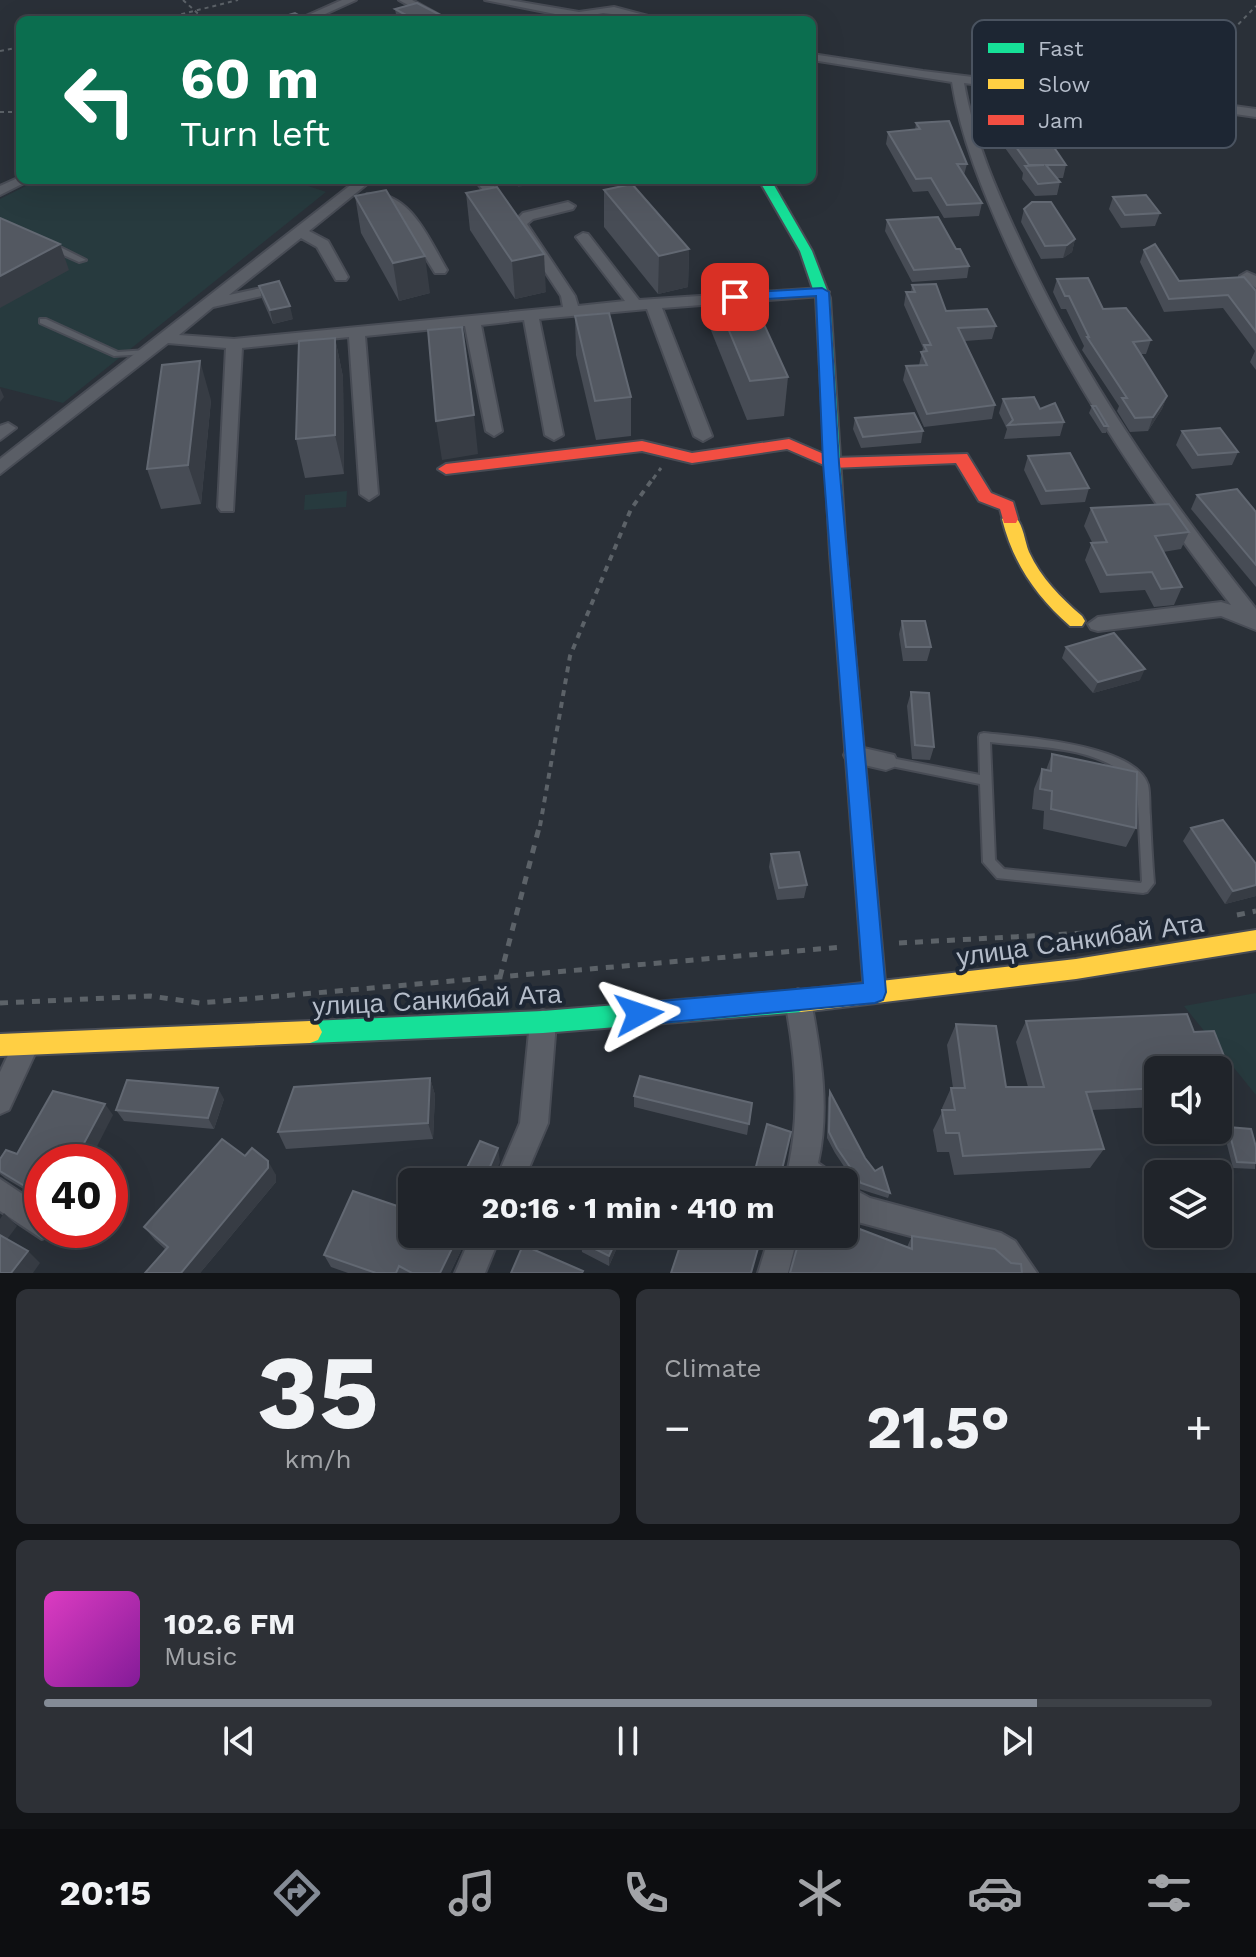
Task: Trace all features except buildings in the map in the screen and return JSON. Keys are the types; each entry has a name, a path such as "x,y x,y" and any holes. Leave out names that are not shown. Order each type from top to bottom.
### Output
{"street":[{"path":"312,16 351,0"},
{"path":"404,0 435,16"},
{"path":"490,0 579,15 605,10 625,0"},
{"path":"568,0 582,4 579,15"},
{"path":"605,10 637,16"},
{"path":"816,58 972,82"},
{"path":"958,80 964,124 972,142"},
{"path":"1236,110 1256,113"},
{"path":"974,148 1049,320 1138,465 1185,533 1254,620"},
{"path":"767,184 806,251 822,292 831,463 875,992"},
{"path":"0,468 359,185 402,208 440,270"},
{"path":"568,206 528,216 520,223 568,296 571,311"},
{"path":"299,231 323,244 341,277"},
{"path":"583,237 635,305"},
{"path":"208,303 266,291"},
{"path":"164,338 234,344 635,305 822,292"},
{"path":"653,305 703,436"},
{"path":"531,315 554,435"},
{"path":"472,320 494,431"},
{"path":"357,334 369,494"},
{"path":"227,507 234,344"},
{"path":"446,469 642,446 692,458 789,444 831,463 961,458 985,497 1007,506 1013,541 1041,590 1053,605 1076,621"},
{"path":"1098,624 1221,609 1254,620"},
{"path":"855,755 886,761"},
{"name":"улица Санкибай Ата","path":"13,1045 543,1022 798,1001 1076,969 1256,940"},
{"path":"798,1001 812,1075 808,1168"},
{"path":"515,1168 534,1123 543,1022"},
{"path":"0,1101 13,1045"},
{"path":"0,1193 24,1212"},
{"path":"858,1207 991,1243 1005,1251 1022,1273"},
{"path":"470,1273 481,1248"},
{"path":"773,1273 780,1248"}],"lane":[{"path":"41,242 82,260"},
{"path":"43,321 117,354 147,352"},
{"path":"984,737 1105,756 1124,763 1142,784 1148,883 1140,889 1001,874 993,870 989,862 984,780 984,737"},
{"path":"886,761 984,780"}],"path":[{"path":"183,0 200,16"},
{"path":"172,16 238,0"},
{"path":"1236,27 1256,6"},
{"path":"500,977 535,852 570,656 631,509 672,454"},
{"path":"1227,918 1256,911"},
{"path":"0,1003 150,996 200,1003 871,945 1152,930"}],"green space":[{"path":"30,184 302,184 326,192 63,403 0,387 0,199"},
{"path":"347,491 346,507 304,510 305,495"},
{"path":"1256,993 1256,1095 1232,1065 1232,1056 1224,1056 1184,1006"}],"traffic: fast":[{"path":"767,184 806,251 823,298 838,553"},
{"path":"310,1032 543,1022 801,1001"}],"traffic: slow":[{"path":"1010,519 1019,549 1034,576 1053,600 1076,621"},
{"path":"801,1001 1076,969 1256,940"},
{"path":"0,1045 310,1032"}],"traffic: jam":[{"path":"446,469 642,446 692,458 789,444 831,463 961,458 985,497 1007,506 1010,519"},
{"path":"838,553 875,992"}],"route":[{"path":"639,1014 875,992 831,463 829,369 822,292 735,297"}]}
